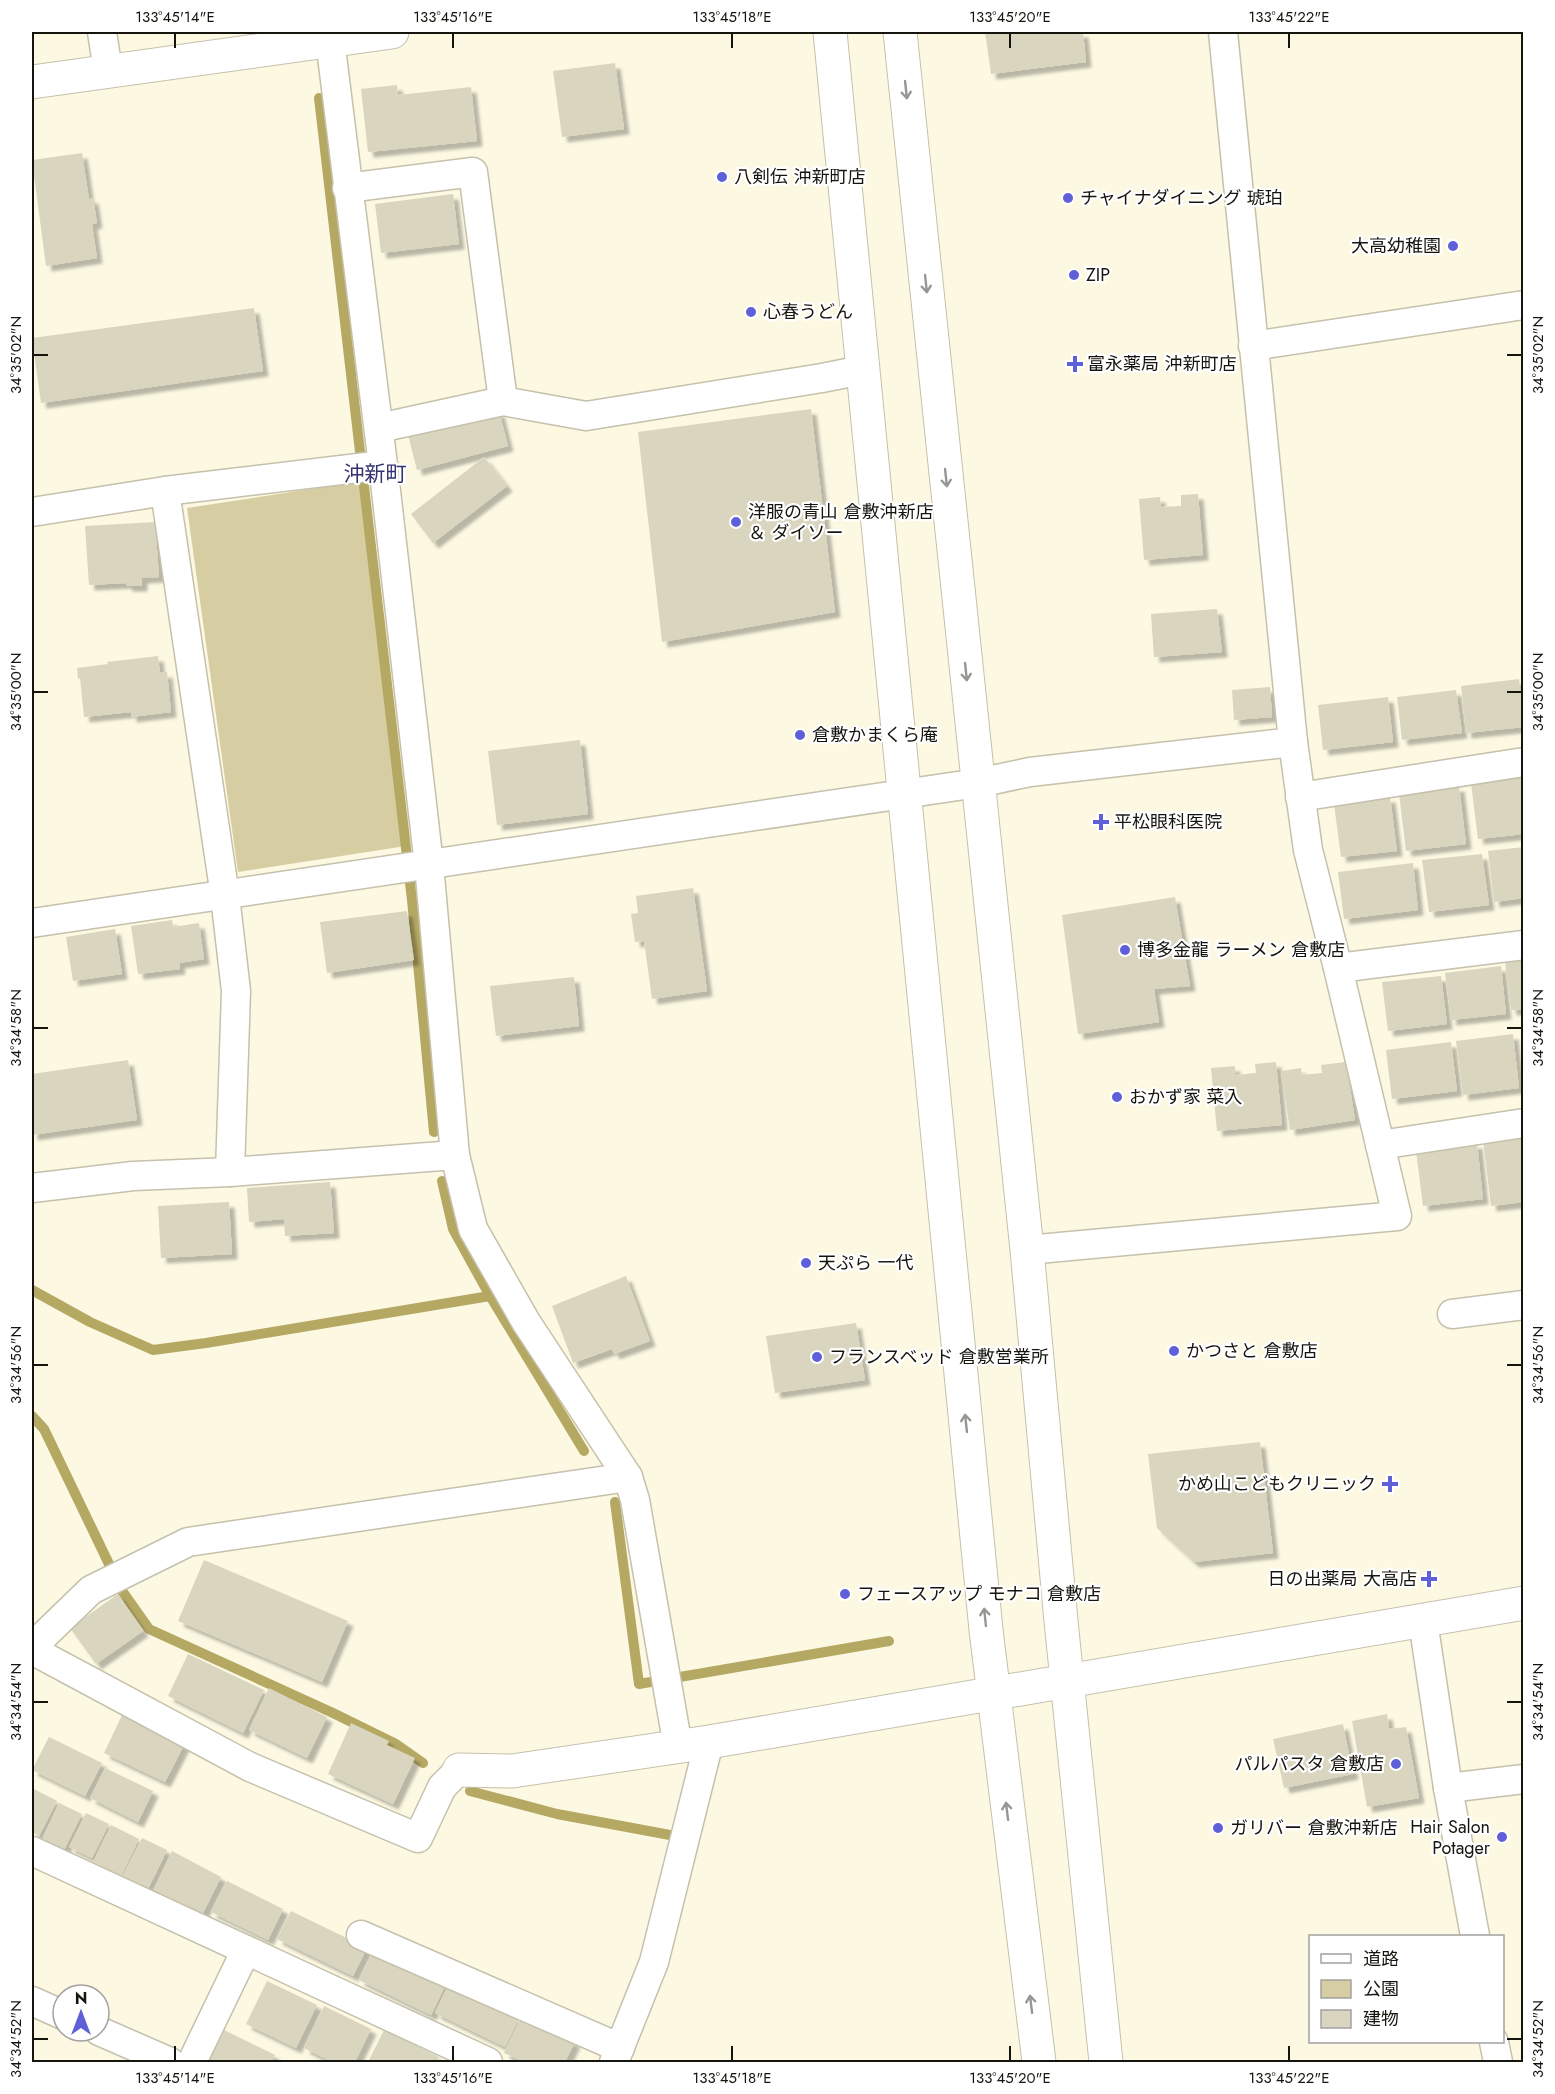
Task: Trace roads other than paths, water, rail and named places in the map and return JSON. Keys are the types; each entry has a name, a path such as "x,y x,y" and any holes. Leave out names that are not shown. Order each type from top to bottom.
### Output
{"street":[{"path":"102,32 108,71"},
{"path":"32,82 344,36 392,32"},
{"path":"830,32 994,1694 1039,2062"},
{"path":"900,32 1027,1250 1106,2062"},
{"path":"1027,1250 1397,1216 1308,850 1300,797 1223,32"},
{"path":"344,36 347,188 379,428 371,466 416,867 455,1155 473,1229 526,1322 628,1477 635,1500 665,1678 693,1745 654,1962 617,2055 361,1935"},
{"path":"347,188 473,172 503,401"},
{"path":"1253,346 1524,305"},
{"path":"379,428 503,401 586,416 862,370"},
{"path":"32,512 165,491 371,466"},
{"path":"165,491 225,896 236,991 230,1172"},
{"path":"32,923 978,783 1030,772 1293,742"},
{"path":"1300,797 1524,762"},
{"path":"1338,968 1524,945"},
{"path":"1380,1145 1524,1123"},
{"path":"32,1188 133,1176 230,1172 455,1155"},
{"path":"1452,1314 1524,1305"},
{"path":"628,1477 188,1542 91,1590 32,1648 250,1767 417,1838 442,1787 459,1770 512,1772 693,1745 1524,1603"},
{"path":"1423,1621 1448,1788 1475,1935"},
{"path":"1448,1788 1524,1779"},
{"path":"32,1851 488,2062"},
{"path":"192,2062 246,1950"},
{"path":"32,2001 51,2010"},
{"path":"111,2036 170,2062"},
{"path":"1494,2043 1498,2062"}],"waterway":[{"path":"319,98 412,900 434,1132"},
{"path":"442,1181 453,1229 490,1296"},
{"path":"32,1290 90,1322 153,1350 490,1296 584,1451"},
{"path":"32,1416 44,1429 109,1564"},
{"path":"615,1502 639,1684 889,1641"},
{"path":"120,1588 149,1629 333,1713 396,1744 423,1763"},
{"path":"470,1791 557,1814 670,1835"}],"place":[{"name":"八剣伝 沖新町店","path":"722,177"},
{"name":"チャイナダイニング 琥珀","path":"1068,198"},
{"name":"大高幼稚園","path":"1453,246"},
{"name":"ZIP","path":"1074,275"},
{"name":"心春うどん","path":"751,312"},
{"name":"富永薬局 沖新町店","path":"1075,364"},
{"name":"洋服の青山 倉敷沖新店 ＆ ダイソー","path":"736,522"},
{"name":"倉敷かまくら庵","path":"800,735"},
{"name":"平松眼科医院","path":"1101,822"},
{"name":"博多金龍 ラーメン 倉敷店","path":"1125,950"},
{"name":"おかず家 菜入","path":"1117,1097"},
{"name":"天ぷら 一代","path":"806,1263"},
{"name":"かつさと 倉敷店","path":"1174,1351"},
{"name":"フランスベッド 倉敷営業所","path":"817,1357"},
{"name":"かめ山こどもクリニック","path":"1390,1484"},
{"name":"日の出薬局 大高店","path":"1429,1579"},
{"name":"フェースアップ モナコ 倉敷店","path":"845,1594"},
{"name":"パルパスタ 倉敷店","path":"1396,1764"},
{"name":"ガリバー 倉敷沖新店","path":"1218,1828"},
{"name":"Hair Salon Potager","path":"1502,1837"}],"district":[{"name":"沖新町","path":"375,474"}]}
